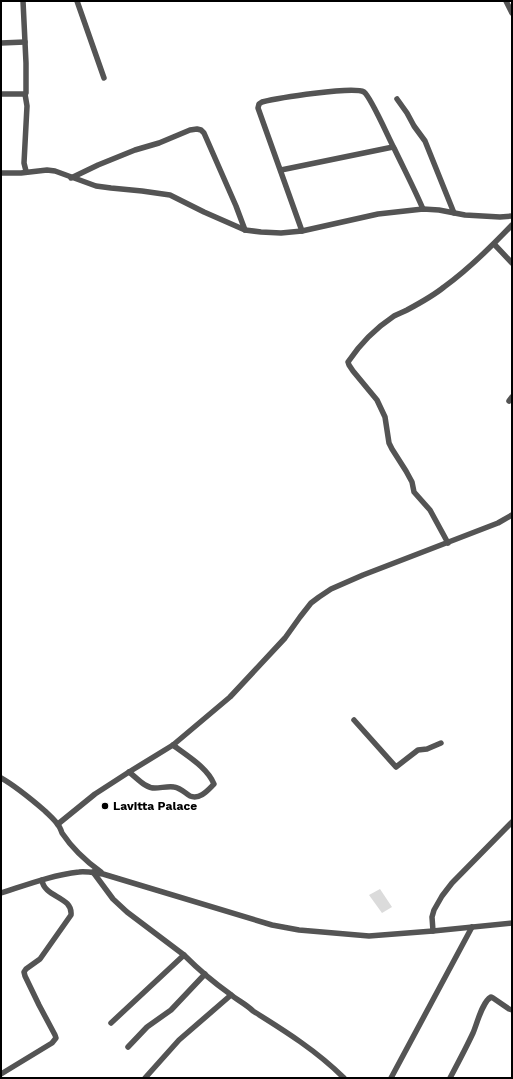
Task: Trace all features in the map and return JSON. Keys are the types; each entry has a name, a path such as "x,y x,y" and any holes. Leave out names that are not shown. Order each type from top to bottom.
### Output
{"street":[{"path":"23,1 26,63 25,94 27,106 24,163 26,171"},
{"path":"76,1 104,78"},
{"path":"506,1 512,13"},
{"path":"1,43 25,42"},
{"path":"302,231 258,108 259,104 262,102 346,90 361,91 367,95 423,209"},
{"path":"1,94 25,94"},
{"path":"397,99 425,141 454,213"},
{"path":"71,178 135,150 159,143 190,130 201,130 204,133 245,230"},
{"path":"281,170 393,147"},
{"path":"1,173 20,173 26,171 47,170 55,171 96,186 170,195 245,230 261,232 280,233 302,231 378,214 423,209 439,210 465,215 500,217 512,216"},
{"path":"448,543 430,510 414,492 412,482 389,443 385,417 377,400 353,371 348,362 365,341 380,327 393,317 444,288 475,262 512,225"},
{"path":"494,244 512,263"},
{"path":"58,824 94,794 173,745 230,697 285,638 300,617 319,597 331,589 363,574 448,543 498,523 512,515"},
{"path":"354,720 396,767 418,750 427,749 441,744"},
{"path":"129,772 150,787 174,787 191,796 200,796 214,784 212,779 198,764 173,745"},
{"path":"1,778 28,796 58,824 62,833 76,850 93,867 103,874"},
{"path":"433,931 432,917 434,910 442,896 452,883 512,822"},
{"path":"1,893 56,876 80,871 103,874 272,925 299,930 369,936 512,923"},
{"path":"93,872 113,899 127,912 184,954 205,974 231,995 316,1052 344,1078"},
{"path":"1,1074 52,1043 56,1038 24,972 40,959 71,915 71,907 46,890 42,885 42,880"},
{"path":"391,1078 472,927"},
{"path":"111,1023 184,954"},
{"path":"128,1048 147,1027 171,1010 205,974"},
{"path":"145,1078 179,1040 231,995"},
{"path":"450,1078 474,1032 488,999 493,998 512,1010"}],"shaded area":[{"path":"380,889 392,907 382,913 369,895"}],"place":[{"name":"Lavitta Palace","path":"105,806"}]}
